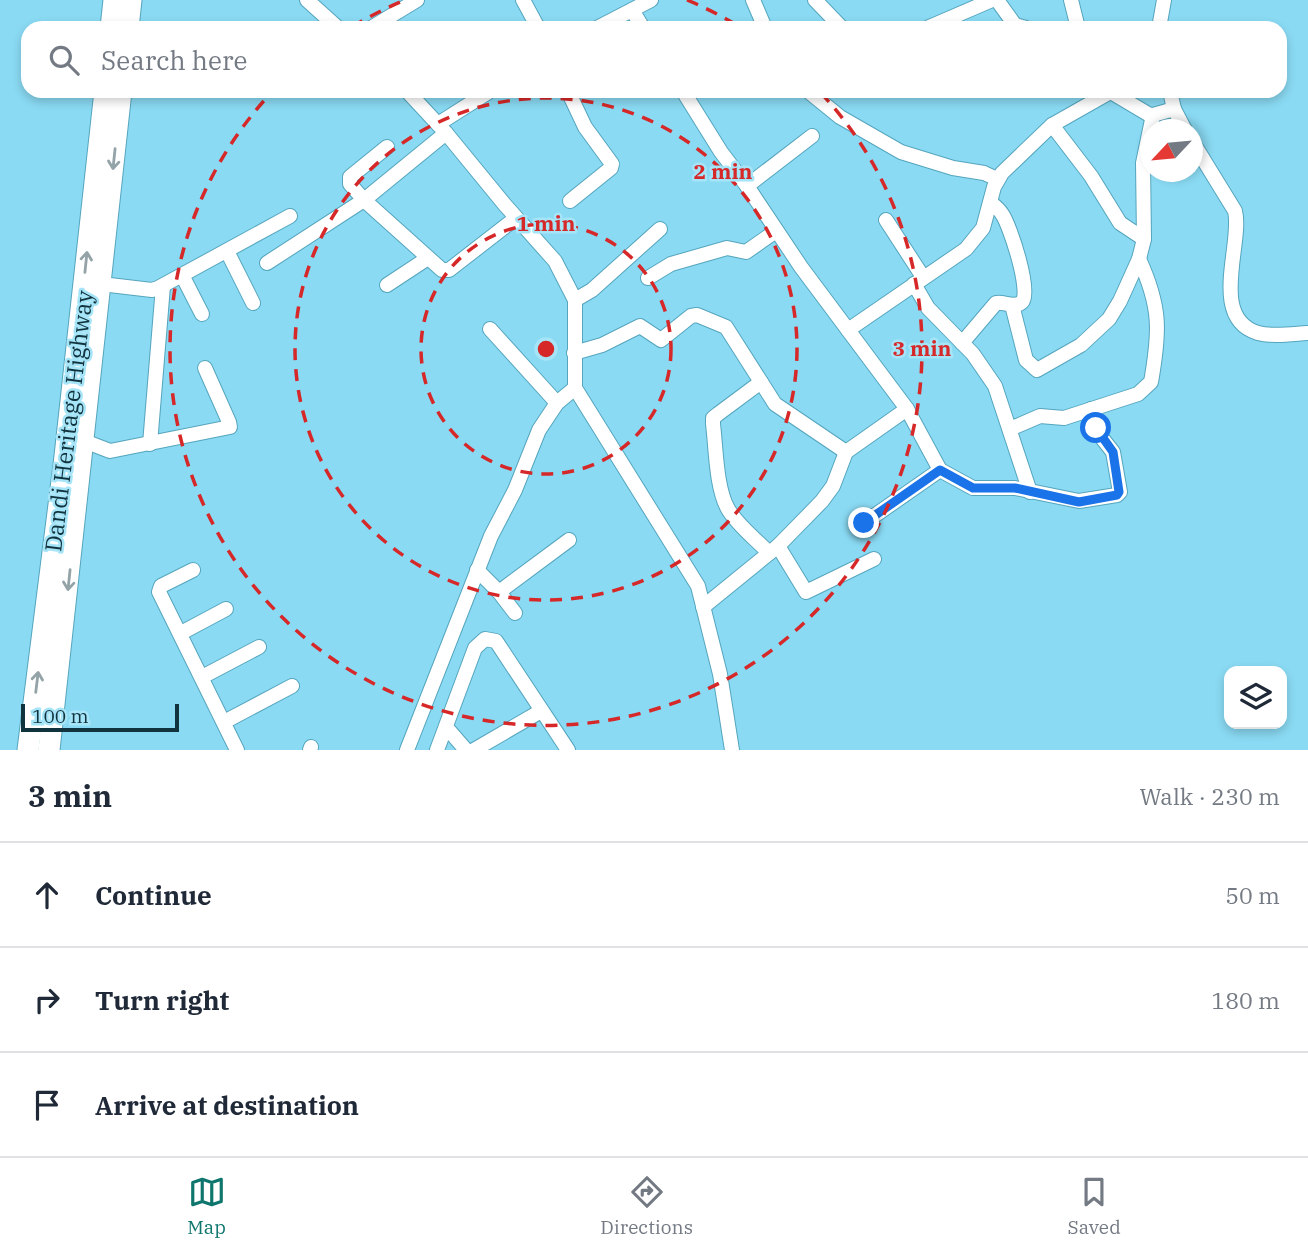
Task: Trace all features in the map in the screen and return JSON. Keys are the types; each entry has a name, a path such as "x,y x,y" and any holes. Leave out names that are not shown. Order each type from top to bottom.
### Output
{"highway":[{"path":"112,21 114,0"},
{"path":"129,21 131,0"},
{"name":"Dandi Heritage Highway","path":"28,750 64,465 104,98"},
{"name":"Dandi Heritage Highway","path":"49,750 120,98"}],"street":[{"path":"307,0 330,21"},
{"path":"383,21 417,0"},
{"path":"523,0 534,21"},
{"path":"611,21 651,0"},
{"path":"753,0 762,21"},
{"path":"818,4 837,0"},
{"path":"944,21 995,0 1012,21"},
{"path":"1071,0 1076,21"},
{"path":"1160,21 1164,0"},
{"path":"818,4 835,21"},
{"path":"632,10 639,21"},
{"path":"414,98 555,261 575,300 575,388 698,586 720,674 732,750"},
{"path":"267,263 364,200 442,128 481,98"},
{"path":"570,201 611,168 612,164 581,120 571,98"},
{"path":"686,98 776,230 907,409 940,470 973,488 1015,488 1079,502 1119,494 1113,452 1098,433 1091,409"},
{"path":"817,98 840,117 901,152 953,168 984,173 997,180"},
{"path":"848,330 958,255 983,228 997,180 1052,125 1100,98"},
{"path":"1122,98 1143,112 1153,115 1174,109"},
{"path":"1172,98 1179,119"},
{"path":"1012,305 1026,360 1033,369 1041,369 1081,345 1109,319 1139,259 1144,239 1143,163 1153,115"},
{"path":"1052,125 1091,176 1120,223 1144,239"},
{"path":"747,186 812,136"},
{"path":"387,147 348,180 364,200 446,272 516,218"},
{"path":"1203,159 1235,211 1229,284 1232,304 1240,320 1256,332 1307,333"},
{"path":"962,342 996,303 1012,305 1024,299 1025,282 1004,217 990,203"},
{"path":"101,284 152,290 290,216"},
{"path":"886,219 919,281 928,308 977,359 998,391 1030,492"},
{"path":"575,300 592,290 660,229"},
{"path":"648,278 671,264 727,248 746,252 776,230"},
{"path":"228,251 253,303"},
{"path":"387,285 428,258"},
{"path":"1010,429 1040,416 1060,419 1138,394 1151,382 1158,325 1153,293 1139,259"},
{"path":"182,275 202,314"},
{"path":"150,444 163,286"},
{"path":"575,353 604,344 640,326 661,340 691,316 697,315 726,327 778,407 846,452"},
{"path":"490,329 557,403"},
{"path":"84,442 110,451 230,427 205,368"},
{"path":"761,382 713,418 726,506 774,550 806,592 811,592 874,559"},
{"path":"407,750 491,536 515,490 539,430 557,403 575,388"},
{"path":"703,607 774,550 822,502 833,486 846,452 907,409"},
{"path":"864,523 940,470"},
{"path":"499,592 569,540"},
{"path":"192,570 159,587 237,750"},
{"path":"477,570 515,613"},
{"path":"181,632 226,609"},
{"path":"437,750 475,648 485,639 496,641 568,750"},
{"path":"202,677 259,647"},
{"path":"224,722 292,686"},
{"path":"474,750 541,711"},
{"path":"446,727 466,750"}],"route":[{"path":"864,523 940,470 973,488 1015,488 1079,502 1117,495 1119,492 1113,452 1096,428"}]}
